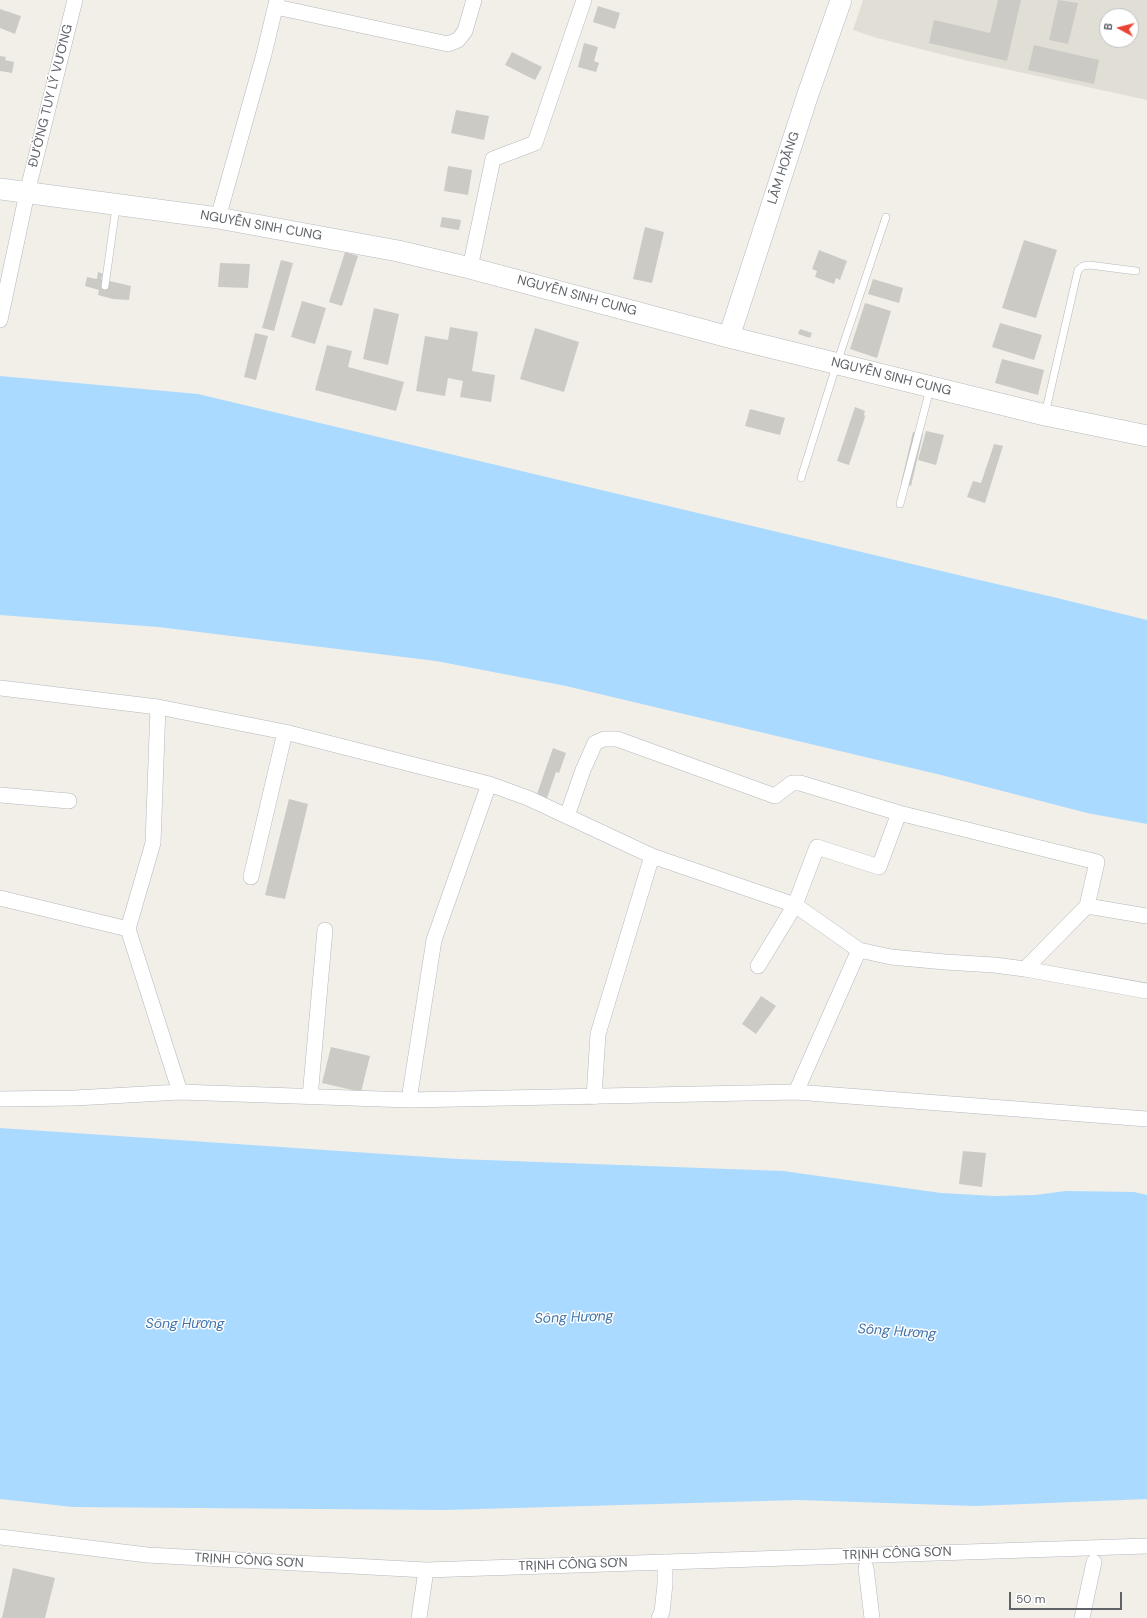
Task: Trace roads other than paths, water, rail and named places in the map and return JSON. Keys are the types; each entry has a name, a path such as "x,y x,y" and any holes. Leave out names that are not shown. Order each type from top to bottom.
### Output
{"main road":[{"name":"LÂM HOẰNG","path":"729,337 808,94 841,0"},
{"name":"NGUYỄN SINH CUNG","path":"0,189 218,218 398,251 470,268 729,337 1045,415 1147,436"}],"street":[{"name":"ĐƯỜNG TUY LÝ VƯƠNG","path":"0,320 27,193 75,0"},
{"path":"218,218 264,54 276,3 448,44 458,40 465,31 474,0"},
{"path":"470,268 493,158 535,143 584,0"},
{"path":"0,688 158,707 285,732 489,784 528,798 652,856 795,905 859,950 891,957 994,965 1025,969 1147,991"},
{"path":"158,707 153,842 128,929 180,1092"},
{"path":"251,876 285,732"},
{"path":"567,816 583,770 596,743 604,740 617,739 775,796 792,783 800,783 899,813 1097,862 1087,906 1025,969"},
{"path":"409,1100 434,940 489,784"},
{"path":"0,795 69,801"},
{"path":"758,966 795,905 817,847 879,867 899,813"},
{"path":"594,1097 598,1034 652,856"},
{"path":"0,898 128,929"},
{"path":"1087,906 1147,916"},
{"path":"310,1097 325,930"},
{"path":"796,1092 859,950"},
{"path":"0,1099 75,1098 180,1092 409,1100 796,1092 1147,1119"},
{"name":"TRỊNH CÔNG SƠN","path":"0,1538 147,1556 426,1570 1147,1546"},
{"path":"660,1615 665,1584 665,1562"},
{"path":"1082,1618 1094,1562"},
{"path":"866,1568 872,1618"},
{"path":"419,1618 426,1570"}],"lane":[{"path":"105,286 116,205"},
{"path":"801,478 836,363 886,217"},
{"path":"1045,415 1078,270 1083,266 1089,265 1136,271"},
{"path":"900,504 931,386"}],"water":[{"path":"0,376 198,394 1147,620 1147,824 1087,813 941,775 566,686 436,661 158,627 0,615"},
{"name":"Sông Hương","path":"0,1128 458,1159 783,1171 941,1193 995,1196 1035,1195 1066,1191 1134,1192 1147,1195 1147,1499 975,1506 799,1500 444,1510 73,1507 0,1499"}]}
